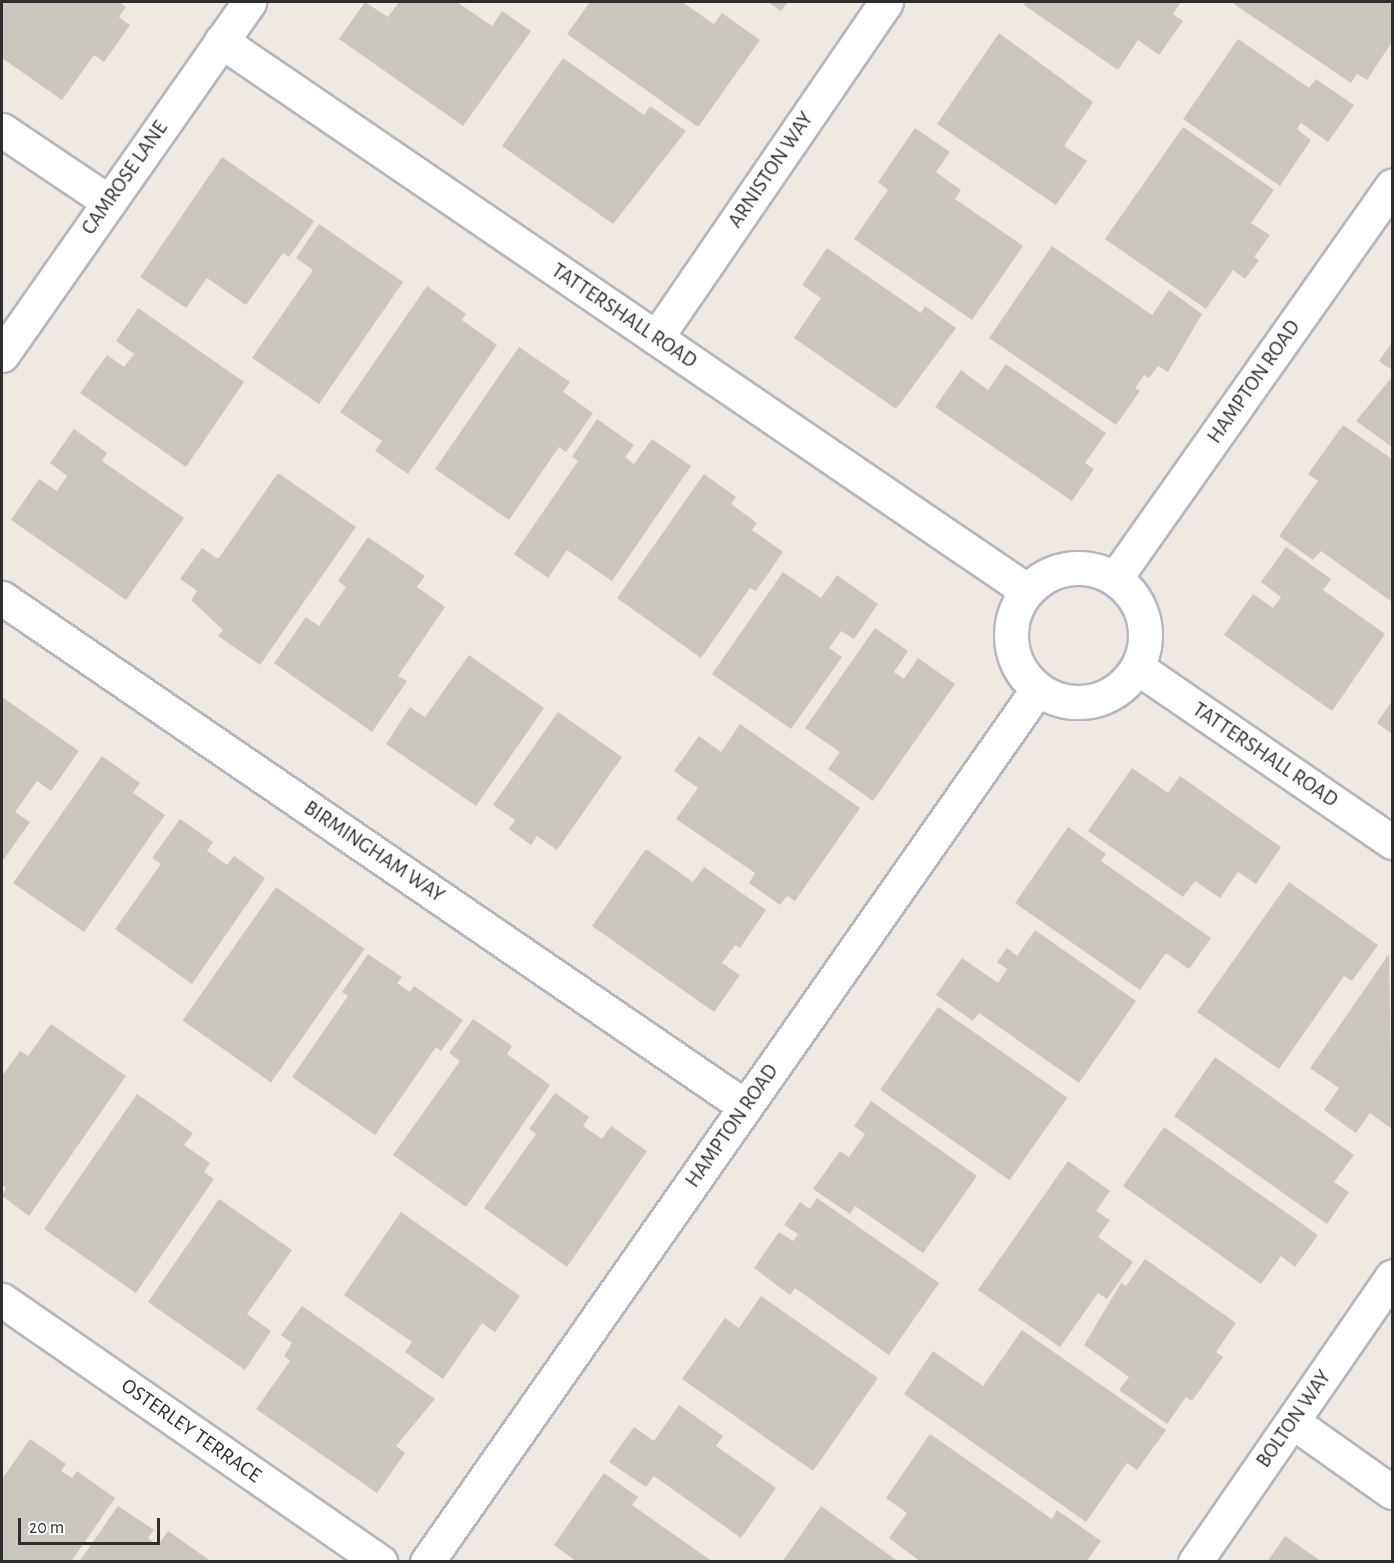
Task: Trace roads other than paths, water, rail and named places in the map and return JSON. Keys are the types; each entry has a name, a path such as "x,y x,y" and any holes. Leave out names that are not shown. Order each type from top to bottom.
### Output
{"street":[{"name":"CAMROSE LANE","path":"2,356 249,2"},
{"name":"ARNISTON WAY","path":"656,338 886,2"},
{"name":"TATTERSHALL ROAD","path":"221,41 1026,590"},
{"path":"2,130 109,202"},
{"name":"HAMPTON ROAD","path":"1116,577 1392,186"},
{"path":"1069,567 1093,568 1116,577 1134,596 1144,618 1145,645 1138,668 1124,686 1084,703 1059,700 1037,690 1012,654 1012,621 1026,590 1046,575 1069,567"},
{"name":"BIRMINGHAM WAY","path":"2,598 746,1107"},
{"name":"TATTERSHALL ROAD","path":"1138,668 1392,842"},
{"name":"HAMPTON ROAD","path":"427,1562 1037,690"},
{"name":"BOLTON WAY","path":"1195,1562 1392,1276"},
{"name":"OSTERLEY TERRACE","path":"2,1300 380,1562"},
{"path":"1293,1422 1392,1492"}]}
